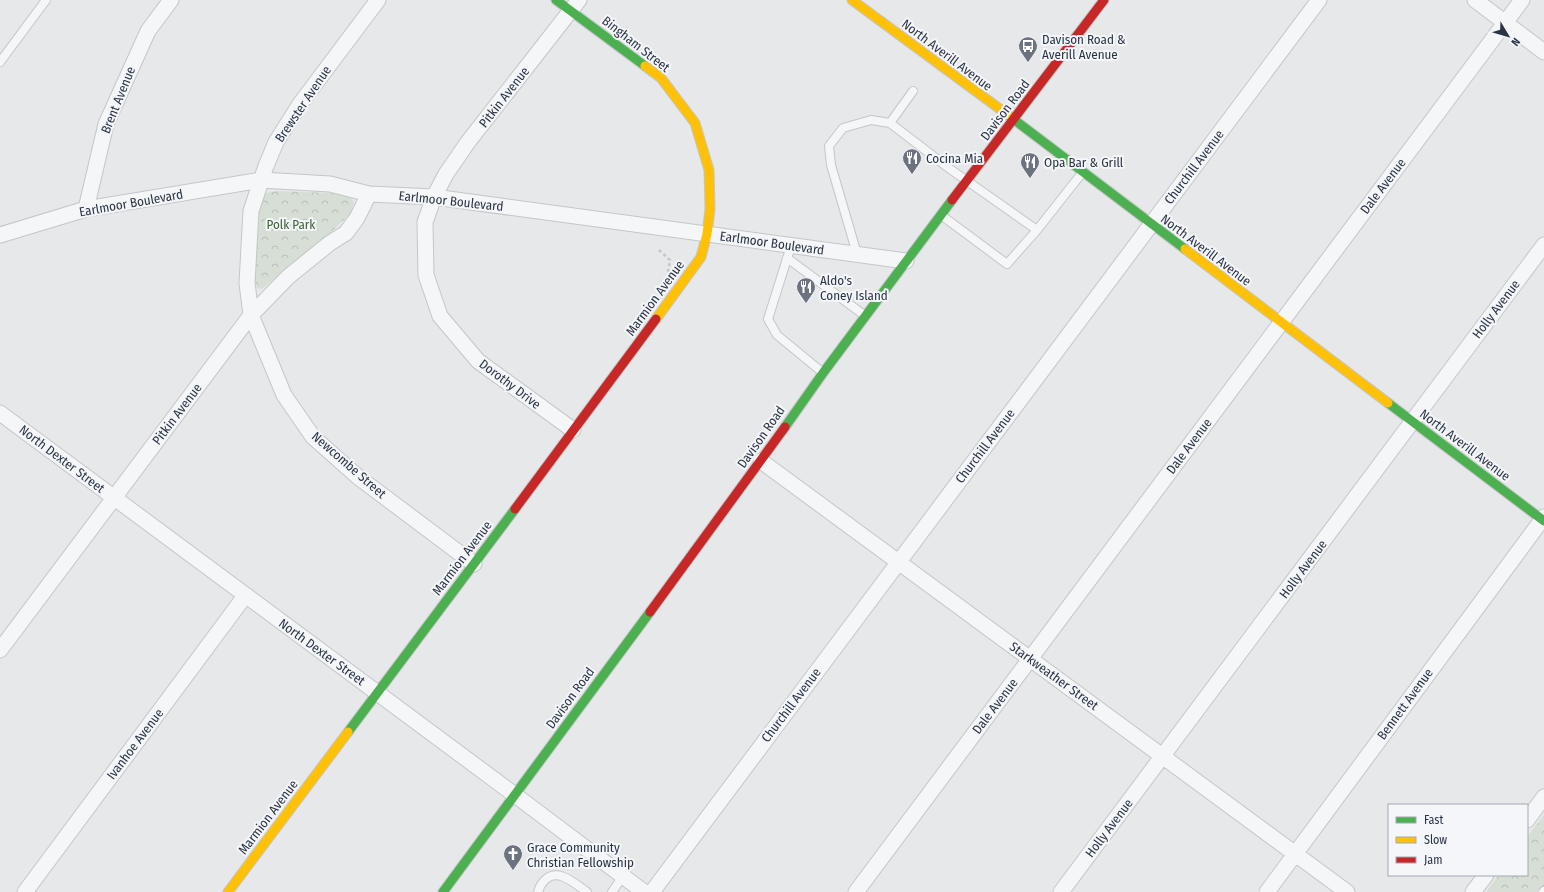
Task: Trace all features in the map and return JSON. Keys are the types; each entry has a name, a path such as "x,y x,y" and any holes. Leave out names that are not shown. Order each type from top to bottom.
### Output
{"street":[{"name":"Brent Avenue","path":"86,209 106,124 148,31 171,0"},
{"name":"Brewster Avenue","path":"251,315 247,283 251,211 276,142 300,104 378,0"},
{"name":"Bingham Street","path":"556,0 575,5 661,78 695,123 709,170 710,209 707,234"},
{"name":"North Averill Avenue","path":"852,0 1014,120 1412,422 1543,519"},
{"name":"Davison Road","path":"443,892 452,886 515,795 761,461 865,316 1104,0"},
{"name":"Churchill Avenue","path":"652,892 1319,0"},
{"path":"1475,0 1544,52"},
{"name":"Dale Avenue","path":"856,892 1522,0"},
{"name":"Pitkin Avenue","path":"434,197 446,174 468,142 575,5"},
{"name":"Earlmoor Boulevard","path":"0,235 86,209 261,180 330,184 369,194 434,197 707,234 789,252 857,254 906,261"},
{"name":"Pitkin Avenue","path":"0,650 251,315 288,277 330,243 346,233 357,218 369,194"},
{"name":"Dorothy Drive","path":"434,197 426,222 426,275 440,316 478,361 573,430"},
{"name":"Marmion Avenue","path":"228,892 474,564 701,257 707,234"},
{"name":"Holly Avenue","path":"1061,892 1544,245"},
{"name":"Newcombe Street","path":"251,315 284,395 313,437 358,477 474,564"},
{"name":"North Dexter Street","path":"0,413 644,892"},
{"name":"Starkweather Street","path":"761,461 1347,892"},
{"name":"Bennett Avenue","path":"1267,892 1543,519"},
{"name":"Ivanhoe Avenue","path":"25,892 245,596"},
{"path":"1528,819 1544,797"},
{"path":"1473,892 1485,876"}],"lane":[{"path":"0,62 46,0"},
{"path":"890,123 913,91"},
{"path":"857,254 831,165 829,146 843,128 871,120 890,123 950,169 1037,230"},
{"path":"940,215 1007,264 1037,230 1082,172"},
{"path":"823,373 777,335 768,319 789,252 865,316"},
{"path":"538,892 545,880 556,874 562,876 587,892"},
{"path":"612,892 623,876"}],"path":[{"path":"659,250 670,260 667,275"}],"green space":[{"name":"Polk Park","path":"276,191 330,193 349,196 354,202 351,213 328,235 262,289 257,288 255,280 258,215 263,194"},
{"path":"1544,815 1544,892 1486,892 1498,876 1528,876 1528,836"}],"traffic: fast":[{"path":"556,0 645,66"},
{"path":"1008,115 1185,249"},
{"path":"785,427 823,373 952,200"},
{"path":"1388,403 1544,521"},
{"path":"348,732 515,509"},
{"path":"443,892 650,612"}],"traffic: slow":[{"path":"852,0 1008,115"},
{"path":"645,66 661,78 695,123 709,170 710,209 707,234 701,257 656,319"},
{"path":"1185,249 1388,403"},
{"path":"228,892 348,732"}],"traffic: jam":[{"path":"952,200 1104,0"},
{"path":"515,509 656,319"},
{"path":"650,612 785,427"}],"place":[{"name":"Davison Road & Averill Avenue","path":"1028,63"},
{"name":"Cocina Mia","path":"912,175"},
{"name":"Opa Bar & Grill","path":"1030,179"},
{"name":"Aldo's Coney Island","path":"806,304"},
{"name":"Grace Community Christian Fellowship","path":"513,871"}]}
